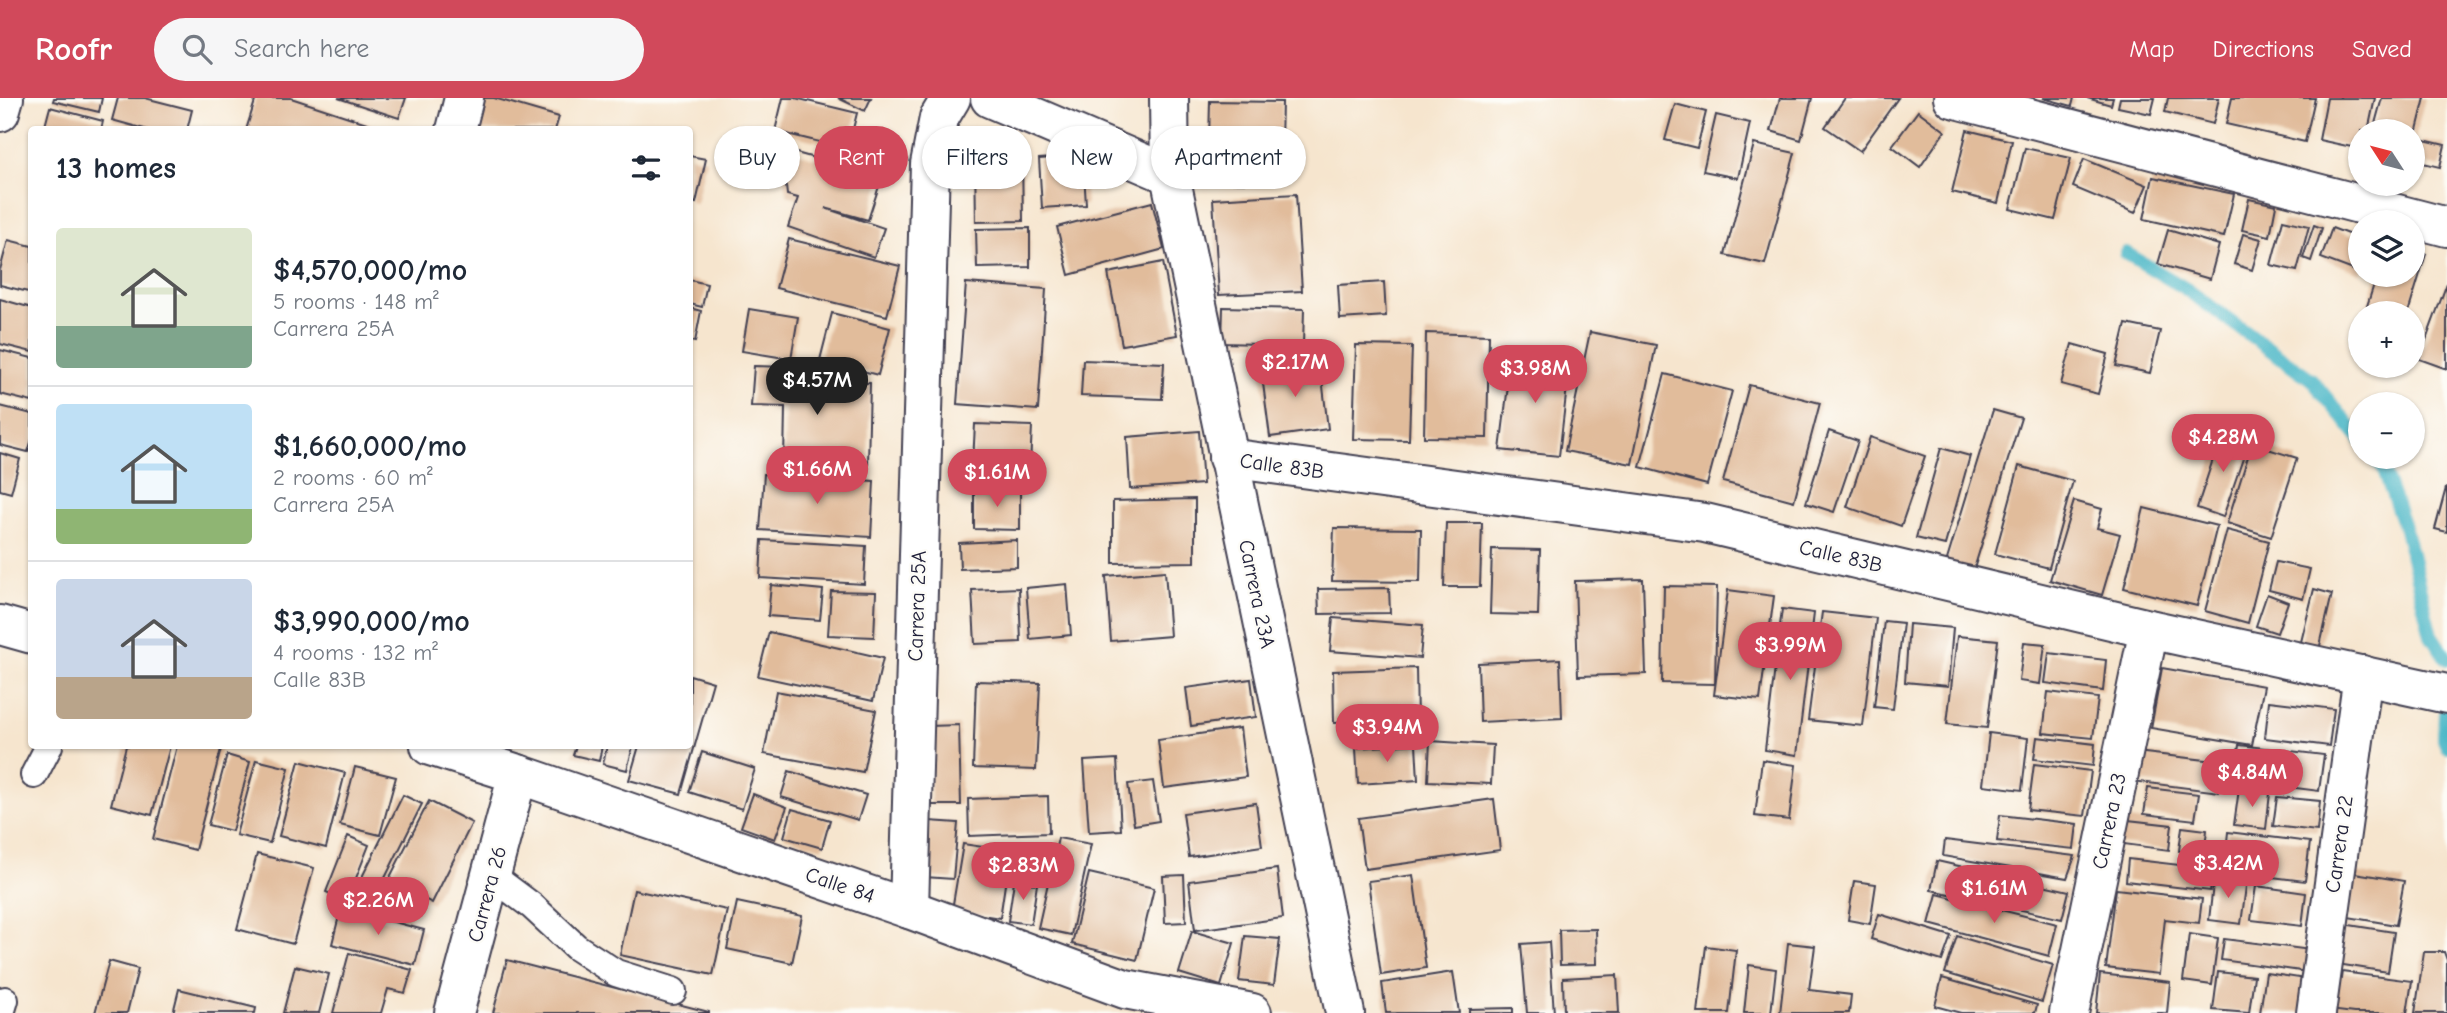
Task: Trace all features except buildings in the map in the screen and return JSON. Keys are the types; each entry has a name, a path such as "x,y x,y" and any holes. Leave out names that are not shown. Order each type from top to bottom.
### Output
{"street":[{"path":"457,126 464,98"},
{"name":"Carrera 25A","path":"909,909 930,164 939,118 951,98"},
{"path":"990,98 1151,167"},
{"name":"Carrera 23A","path":"1169,98 1169,126"},
{"path":"1952,98 2447,227"},
{"name":"Carrera 23A","path":"1173,189 1345,1013"},
{"name":"Calle 83B","path":"1228,458 1705,523 2149,629 2437,691"},
{"path":"0,625 28,633"},
{"name":"Carrera 23","path":"2069,1013 2149,629"},
{"name":"Carrera 22","path":"2316,1013 2363,675"},
{"name":"Calle 84","path":"440,749 909,909 1125,1001 1252,1013"},
{"name":"Carrera 26","path":"454,1013 519,774"}],"lane":[{"path":"34,775 48,749"},
{"path":"492,876 532,906 576,947 616,973 673,991"}],"waterway":[{"path":"2126,253 2186,289 2311,379 2348,424"},
{"path":"2383,469 2405,529 2431,635 2447,659"},
{"path":"2445,714 2444,738 2447,747"}]}
